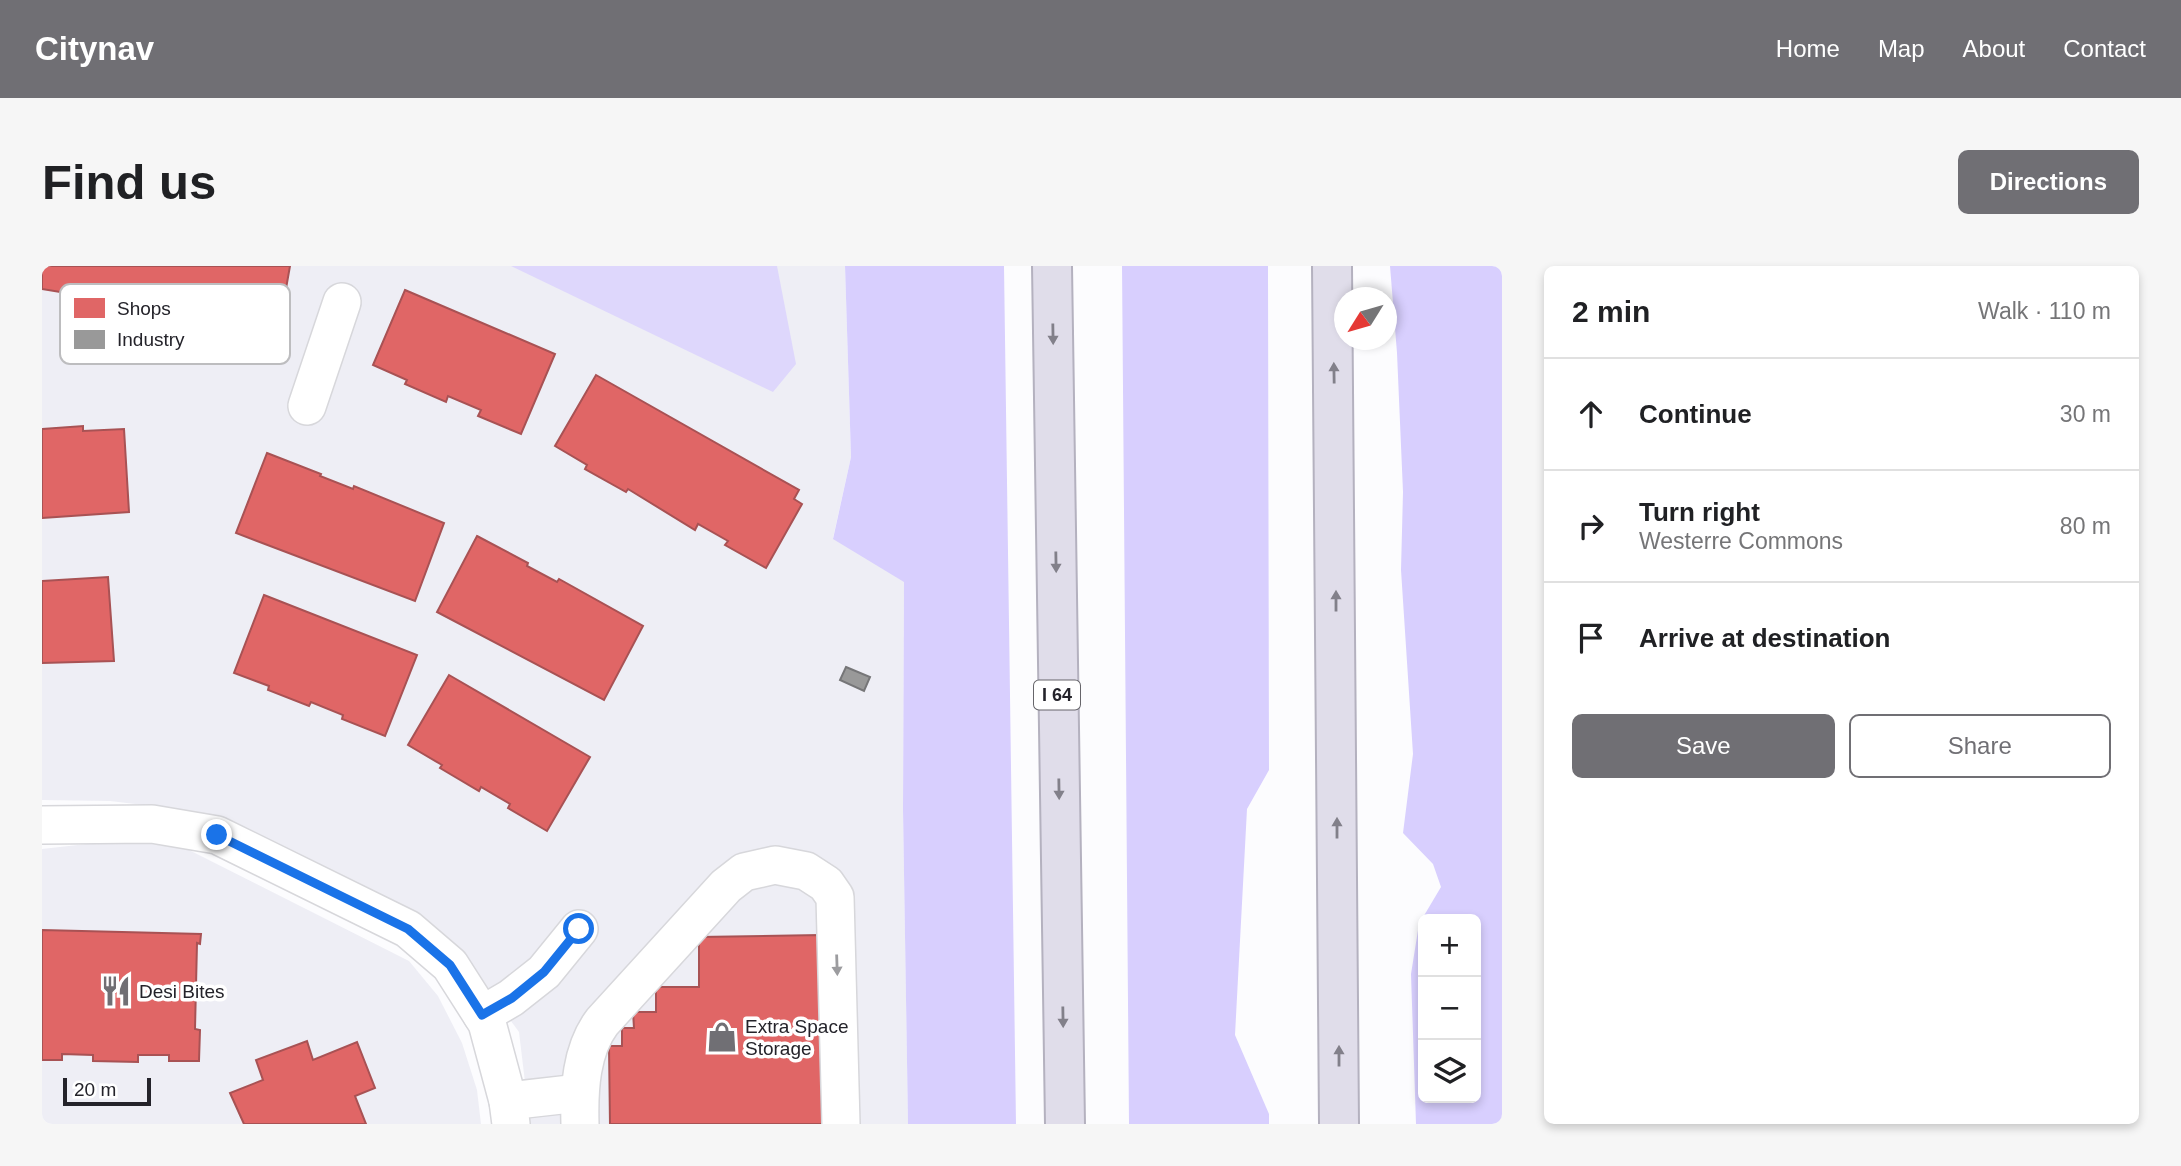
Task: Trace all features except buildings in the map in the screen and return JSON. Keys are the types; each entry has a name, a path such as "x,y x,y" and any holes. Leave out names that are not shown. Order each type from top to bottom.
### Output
{"highway":[{"name":"I 64","path":"1052,266 1065,1124"},
{"path":"1332,266 1339,1124"}],"street":[{"path":"307,405 342,302"},
{"path":"42,825 152,824 217,835 408,929 450,965 487,1023 509,1113 580,1108 590,1038 726,886 744,872 775,865 806,872 826,884 835,897 841,1124"},
{"path":"482,1015 512,998 544,972 579,929"}],"shaded area":[{"path":"42,266 845,266 851,457 833,538 904,581 903,810 908,1124 530,1124 519,1032 479,977 411,911 266,838 230,825 152,806 110,801 42,800"},
{"path":"511,266 777,266 796,364 773,392"},
{"path":"845,266 1004,266 1016,1124 908,1124 903,810 904,582 833,539 851,457"},
{"path":"1122,266 1268,266 1269,770 1247,809 1235,1035 1269,1114 1269,1124 1129,1124"},
{"path":"1390,266 1502,266 1502,1124 1416,1124 1411,974 1418,930 1418,1103 1481,1103 1481,914 1425,914 1441,887 1433,864 1403,833 1413,754 1401,570 1403,492 1397,287 1392,287"},
{"path":"123,840 187,849 409,961 438,996 462,1043 477,1090 481,1124 42,1124 42,849"}],"place":[{"name":"Desi Bites","path":"116,991"},
{"name":"Extra Space Storage","path":"722,1037"}],"route":[{"path":"217,835 408,929 450,965 482,1015 512,998 544,972 579,929"}]}
